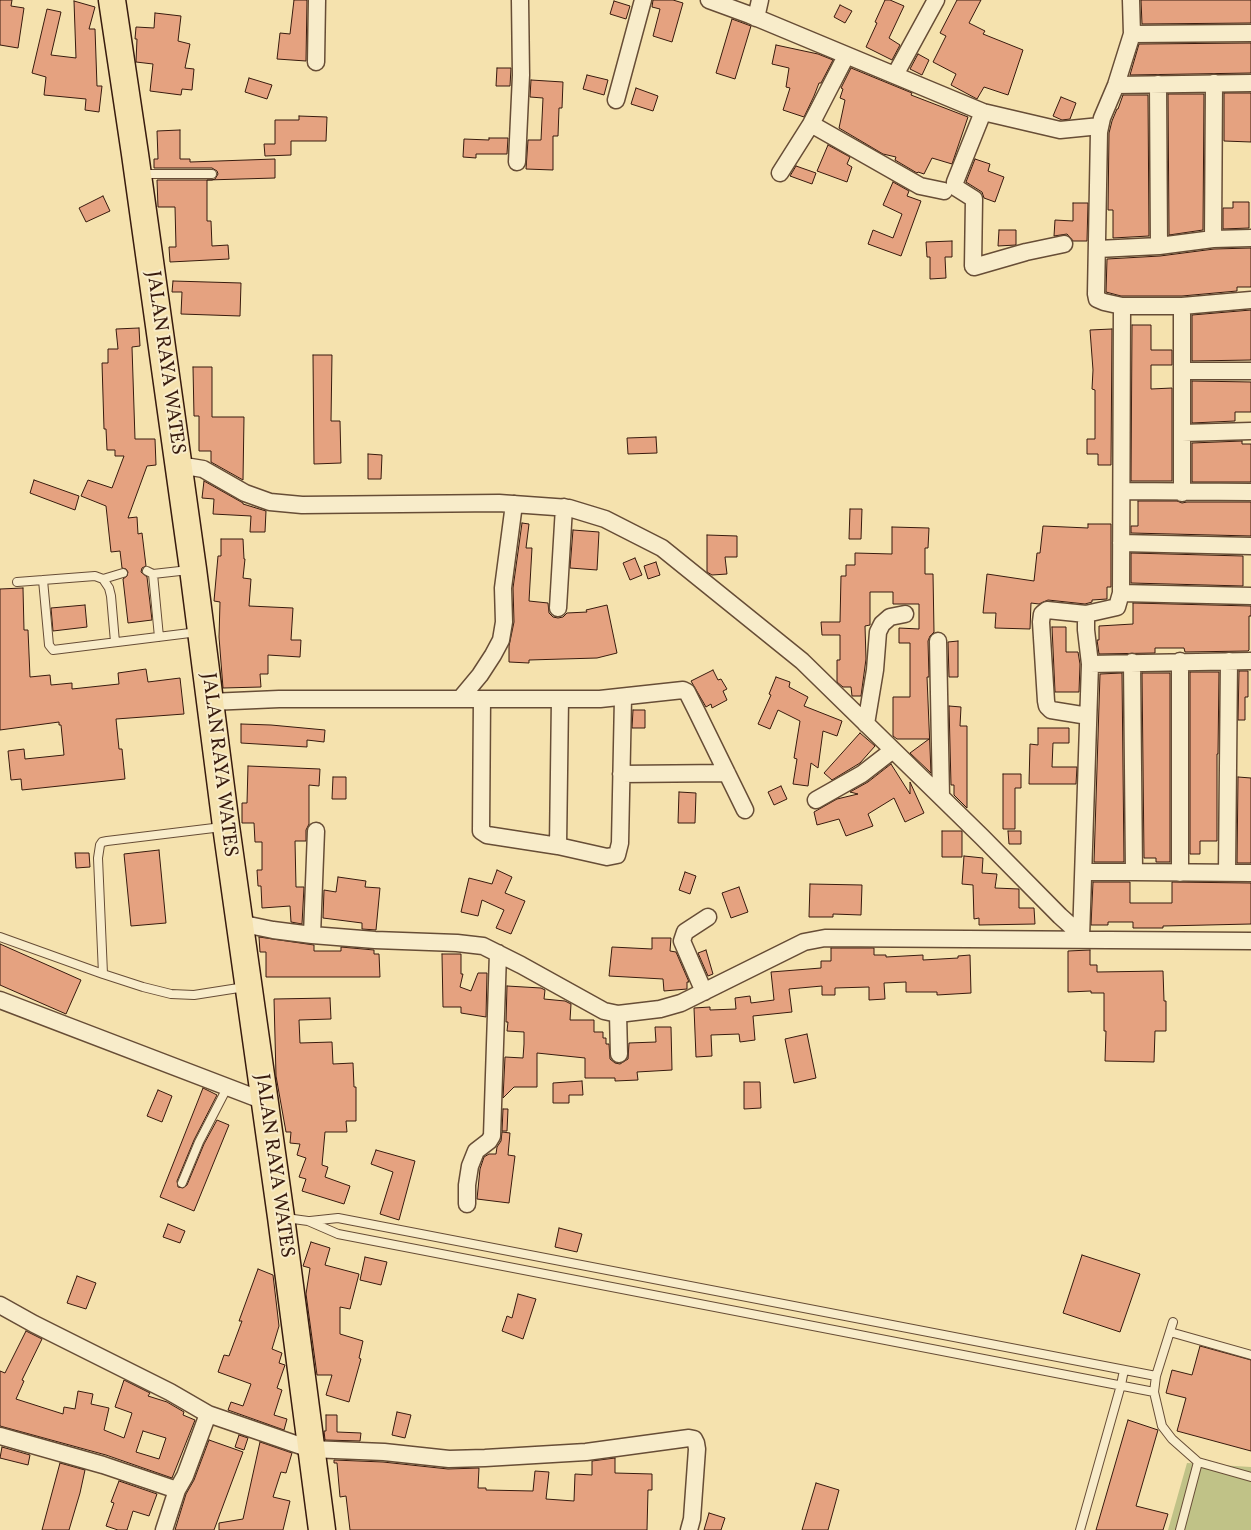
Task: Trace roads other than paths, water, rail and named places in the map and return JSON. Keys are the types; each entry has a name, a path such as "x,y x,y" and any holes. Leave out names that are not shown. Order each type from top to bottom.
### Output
{"highway":[{"name":"JALAN RAYA WATES","path":"112,0 193,569 239,923 281,1217 322,1530"}],"street":[{"path":"316,62 317,0"},
{"path":"517,162 521,75 520,0"},
{"path":"616,100 643,0"},
{"path":"709,0 983,112 1060,130 1100,126"},
{"path":"756,18 760,0"},
{"path":"895,75 936,0"},
{"path":"1131,0 1132,34 1116,85 1100,126 1097,299 1122,306 1182,306 1251,300"},
{"path":"1132,34 1251,32"},
{"path":"780,173 811,124 846,56"},
{"path":"1213,238 1214,83"},
{"path":"1116,85 1251,83"},
{"path":"1158,84 1159,246"},
{"path":"983,112 954,186 974,199 972,266 1064,244"},
{"path":"811,124 920,186 944,191"},
{"path":"1098,249 1159,246 1213,238 1251,238"},
{"path":"1088,716 1052,710 1047,706 1041,622 1042,614 1047,610 1086,614 1116,607 1121,594 1122,306"},
{"path":"1182,306 1182,493"},
{"path":"1182,371 1251,371"},
{"path":"1182,433 1251,431"},
{"path":"178,467 202,469 245,493 270,502 302,505 514,504 564,508 605,519 662,548 802,661 1060,916 1081,934"},
{"path":"1122,492 1251,492"},
{"path":"460,699 480,675 501,640 504,622 503,588 514,504"},
{"path":"558,608 564,508"},
{"path":"1121,543 1251,546"},
{"path":"1121,594 1251,596"},
{"path":"866,724 875,670 878,632 882,624 890,617 904,614"},
{"path":"1081,934 1085,872 1090,664 1086,614"},
{"path":"938,642 941,797"},
{"path":"1180,661 1180,873"},
{"path":"1227,873 1229,661"},
{"path":"1090,664 1251,661"},
{"path":"1132,662 1134,872"},
{"path":"210,702 279,699 623,698 679,690 687,692 745,810"},
{"path":"482,699 481,831 488,836 558,846 607,857 617,855 620,844 623,698"},
{"path":"558,846 560,699"},
{"path":"816,800 862,774 893,750"},
{"path":"621,774 727,772"},
{"path":"312,934 316,831"},
{"path":"1085,872 1251,872"},
{"path":"704,992 682,940 685,932 708,917"},
{"path":"239,923 273,930 375,940 483,946 604,1011 618,1014 681,1003 804,942 824,938 1081,934 1251,941"},
{"path":"467,1204 470,1166 476,1151 489,1141 492,1136 498,953"},
{"path":"0,1000 264,1101"},
{"path":"618,1014 619,1054"},
{"path":"0,1305 170,1392 208,1414 310,1449 384,1452 448,1459 485,1458 586,1452 690,1438 696,1443 697,1448 692,1519 689,1530"},
{"path":"164,1530 177,1490 208,1414"},
{"path":"0,1436 103,1465 177,1490"}],"lane":[{"path":"138,174 212,174"},
{"path":"159,637 150,573 193,569"},
{"path":"17,582 95,576 103,579 123,574"},
{"path":"103,579 109,588 111,596 115,642"},
{"path":"43,580 49,645 54,650 201,632"},
{"path":"103,974 99,878 100,845 102,842 226,826"},
{"path":"0,936 103,974 171,994 194,995 248,986"},
{"path":"182,1183 199,1142 228,1086"},
{"path":"281,1217 308,1221 338,1218 1156,1376"},
{"path":"308,1221 338,1234 1154,1392"},
{"path":"1173,1322 1156,1376 1154,1392 1162,1426 1172,1439 1198,1462 1251,1476"},
{"path":"1170,1332 1251,1355"},
{"path":"1080,1530 1122,1385 1124,1370"},
{"path":"1180,1530 1198,1462"}]}
